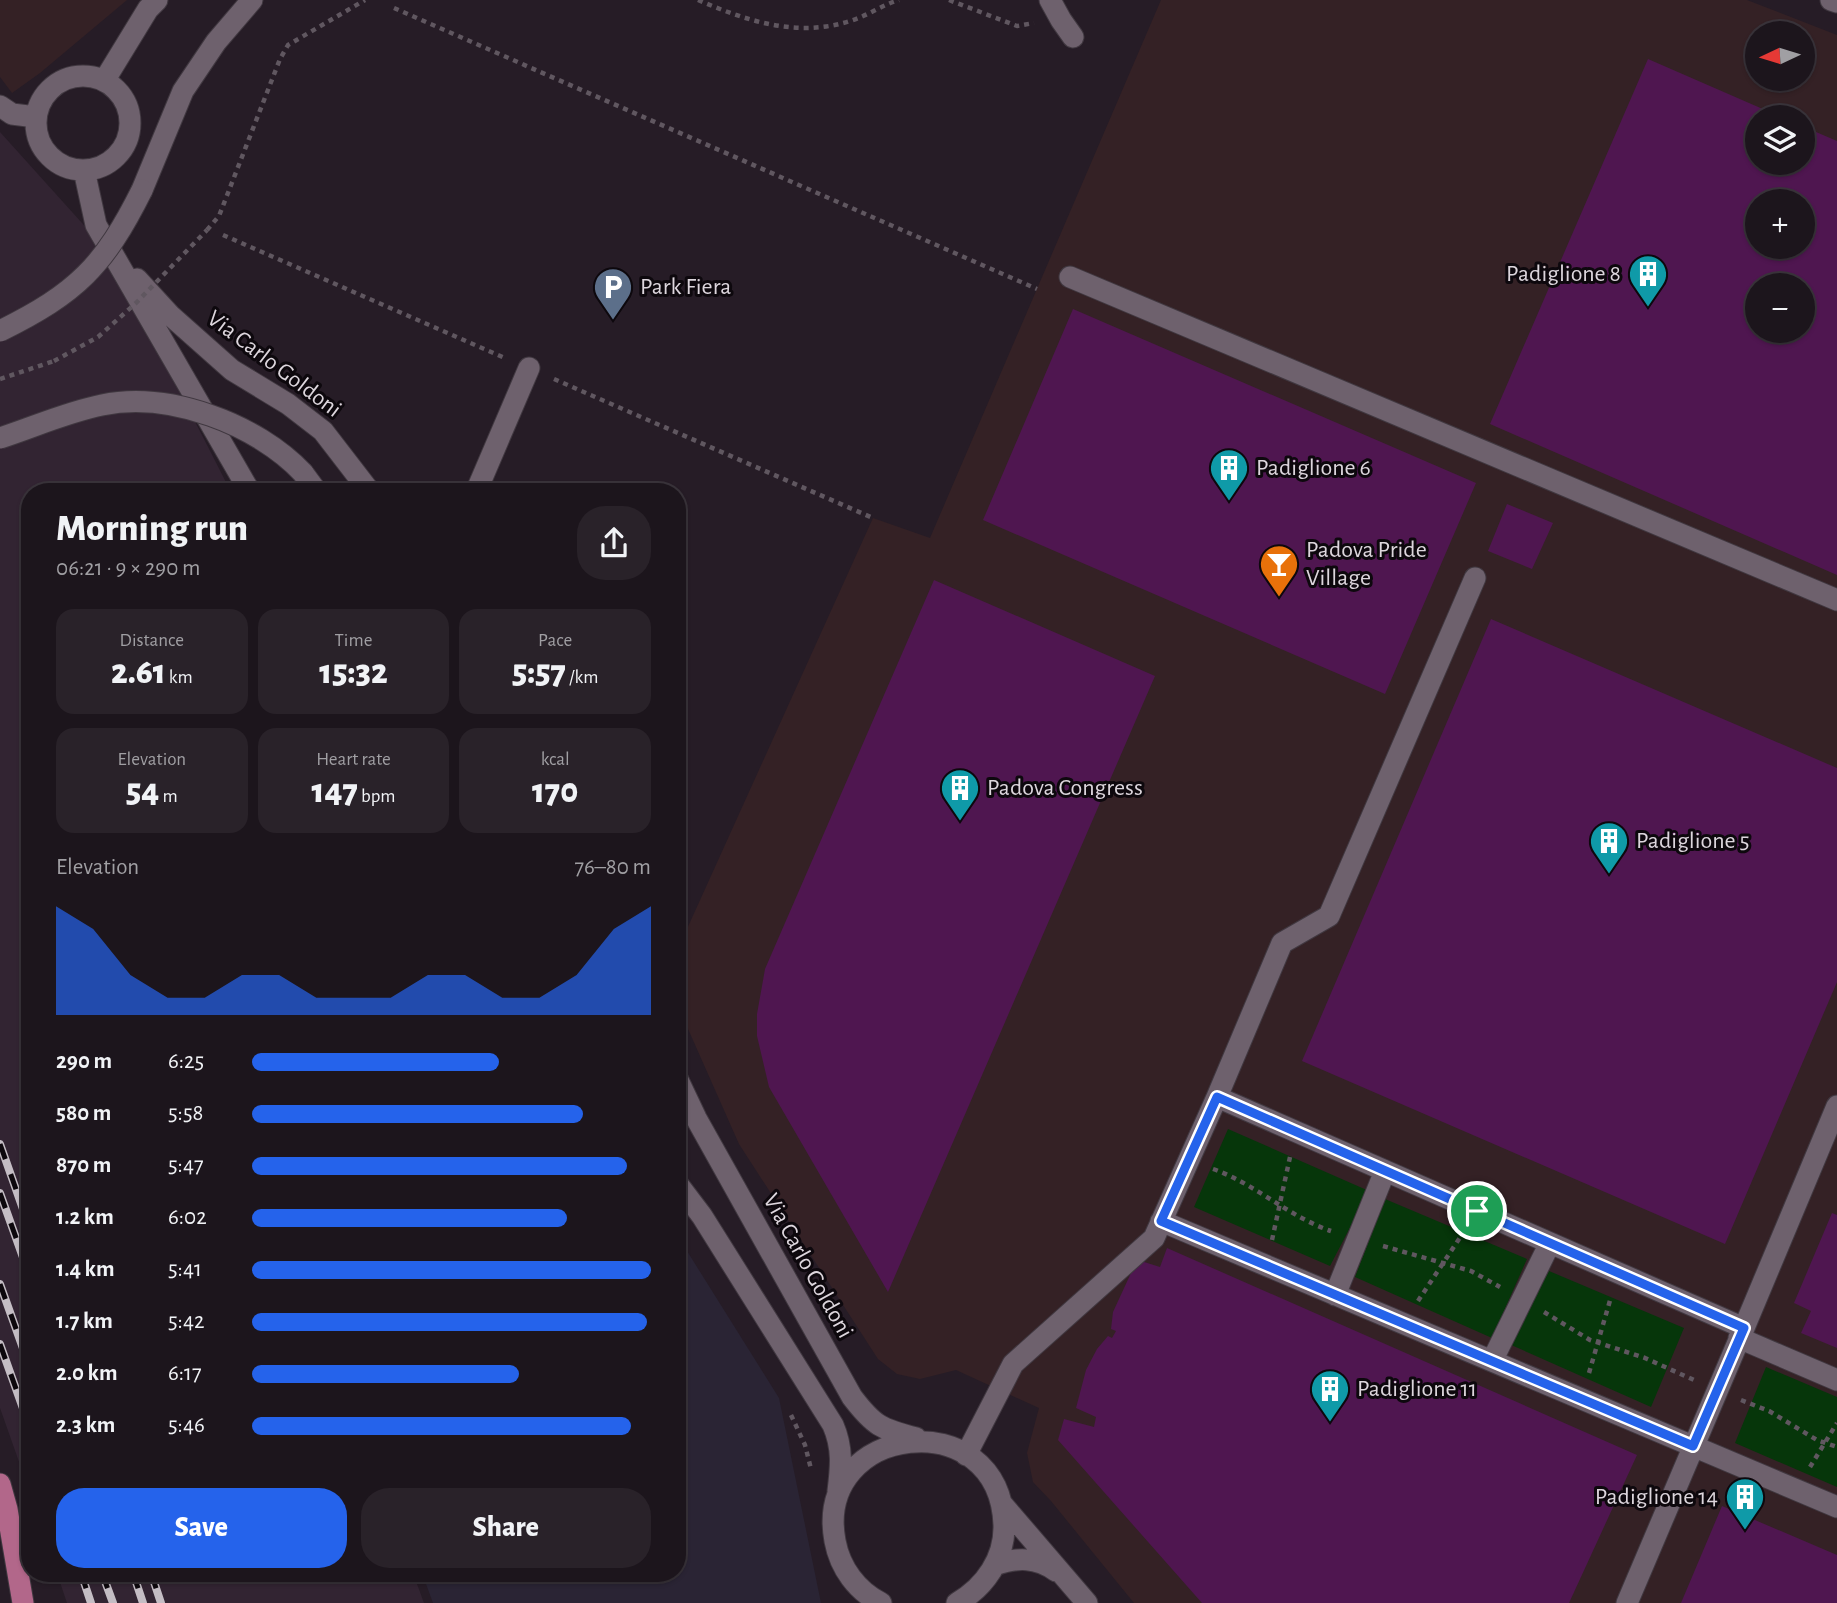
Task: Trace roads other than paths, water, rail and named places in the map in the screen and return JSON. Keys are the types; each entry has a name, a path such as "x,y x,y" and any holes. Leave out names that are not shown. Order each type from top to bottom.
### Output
{"main road":[{"path":"0,1483 23,1603"}],"street":[{"path":"104,81 148,9 157,0"},
{"path":"0,331 54,303 78,284 105,255 142,190 183,91 216,42 252,0"},
{"path":"1050,0 1073,37"},
{"path":"1831,0 1837,2"},
{"path":"79,76 91,76 104,81 115,88 129,112 130,126 120,152 98,167 84,170 58,163 40,143 36,117 46,93 55,85 79,76"},
{"path":"0,106 12,114 36,117"},
{"name":"Via Carlo Goldoni","path":"84,170 96,225 245,483"},
{"name":"Via Carlo Goldoni","path":"111,252 170,314 216,357 241,377 305,416 323,431 363,483"},
{"path":"1070,277 1837,600"},
{"path":"480,483 529,368"},
{"path":"0,439 75,412 103,405 133,402 167,406 200,412 254,435 295,464 310,483"},
{"path":"1087,1603 1002,1504 988,1476 966,1455 1013,1364 1154,1238 1282,943 1328,916 1475,578"},
{"name":"Via Carlo Goldoni","path":"686,1097 852,1397 883,1429 944,1444 966,1455"},
{"path":"1217,1097 1550,1243 1837,1380"},
{"path":"1627,1603 1837,1106"},
{"path":"1335,1295 1385,1171"},
{"path":"686,1184 702,1216"},
{"path":"686,1195 702,1216 833,1425 841,1458 834,1518 836,1549 848,1575 871,1603"},
{"path":"1161,1221 1837,1507"},
{"path":"1492,1361 1550,1243"},
{"path":"836,1503 849,1476 871,1455 899,1443 928,1441"},
{"path":"957,1603 976,1590 995,1565 1003,1541 1002,1504"},
{"path":"0,1522 17,1573"},
{"path":"995,1565 1014,1559 1035,1561 1047,1564 1070,1581"},
{"path":"857,1586 881,1603"}],"railway":[{"path":"0,1144 21,1204"},
{"path":"0,1193 21,1252"},
{"path":"0,1284 21,1343"},
{"path":"0,1344 21,1403"},
{"path":"84,1582 91,1603"},
{"path":"105,1582 113,1603"},
{"path":"136,1582 143,1603"},
{"path":"154,1582 161,1603"}],"place":[{"name":"Padiglione 8","path":"1648,308"},
{"name":"Park Fiera","path":"613,321"},
{"name":"Padiglione 6","path":"1229,502"},
{"name":"Padova Pride Village","path":"1279,598"},
{"name":"Padova Congress","path":"960,822"},
{"name":"Padiglione 5","path":"1609,875"},
{"name":"Padiglione 11","path":"1330,1423"},
{"name":"Padiglione 14","path":"1745,1531"}]}
